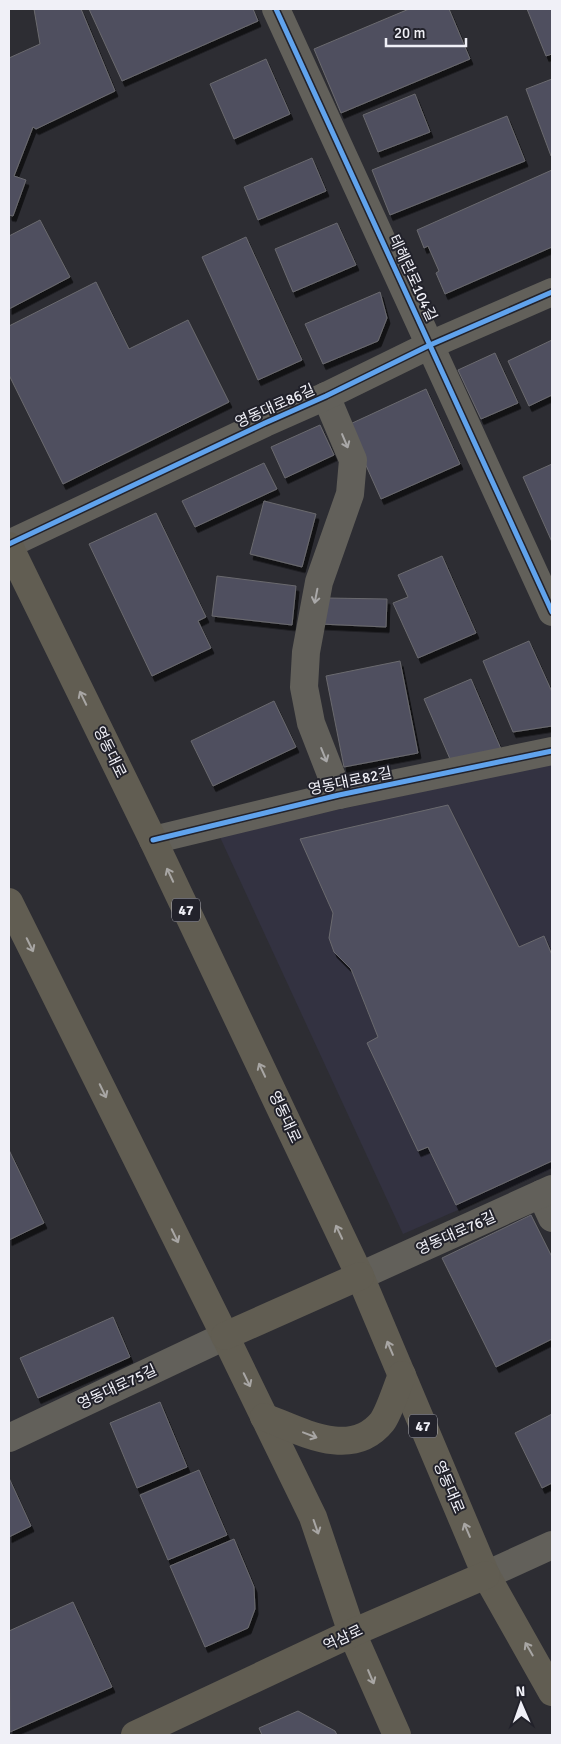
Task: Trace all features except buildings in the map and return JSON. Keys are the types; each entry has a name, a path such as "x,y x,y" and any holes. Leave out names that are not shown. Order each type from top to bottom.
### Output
{"main road":[{"name":"영동대로","path":"9,545 153,840 360,1276 486,1575 552,1692"},
{"path":"9,902 313,1516 352,1633 397,1735"},
{"path":"225,1336 360,1276"},
{"path":"264,1417 324,1440 351,1441 372,1432 383,1420 402,1375"},
{"name":"역삼로","path":"135,1735 352,1633 486,1575"}],"street":[{"name":"테헤란로104길","path":"276,9 552,612"},
{"name":"영동대로86길","path":"9,545 430,345 552,292"},
{"name":"영동대로86길","path":"326,396 353,460 350,494 319,582 306,652 304,686 311,723 340,795"},
{"name":"영동대로82길","path":"153,840 340,795 552,751"},
{"name":"영동대로76길","path":"360,1276 549,1200"},
{"name":"영동대로75길","path":"9,1438 225,1336"},
{"name":"역삼로","path":"486,1575 552,1545"}],"shaded area":[{"path":"552,764 552,1169 403,1234 219,835"}],"cycle path":[{"path":"276,9 552,612"},
{"path":"9,544 326,396 430,345 552,292"},
{"path":"153,840 339,795 552,751"}]}
